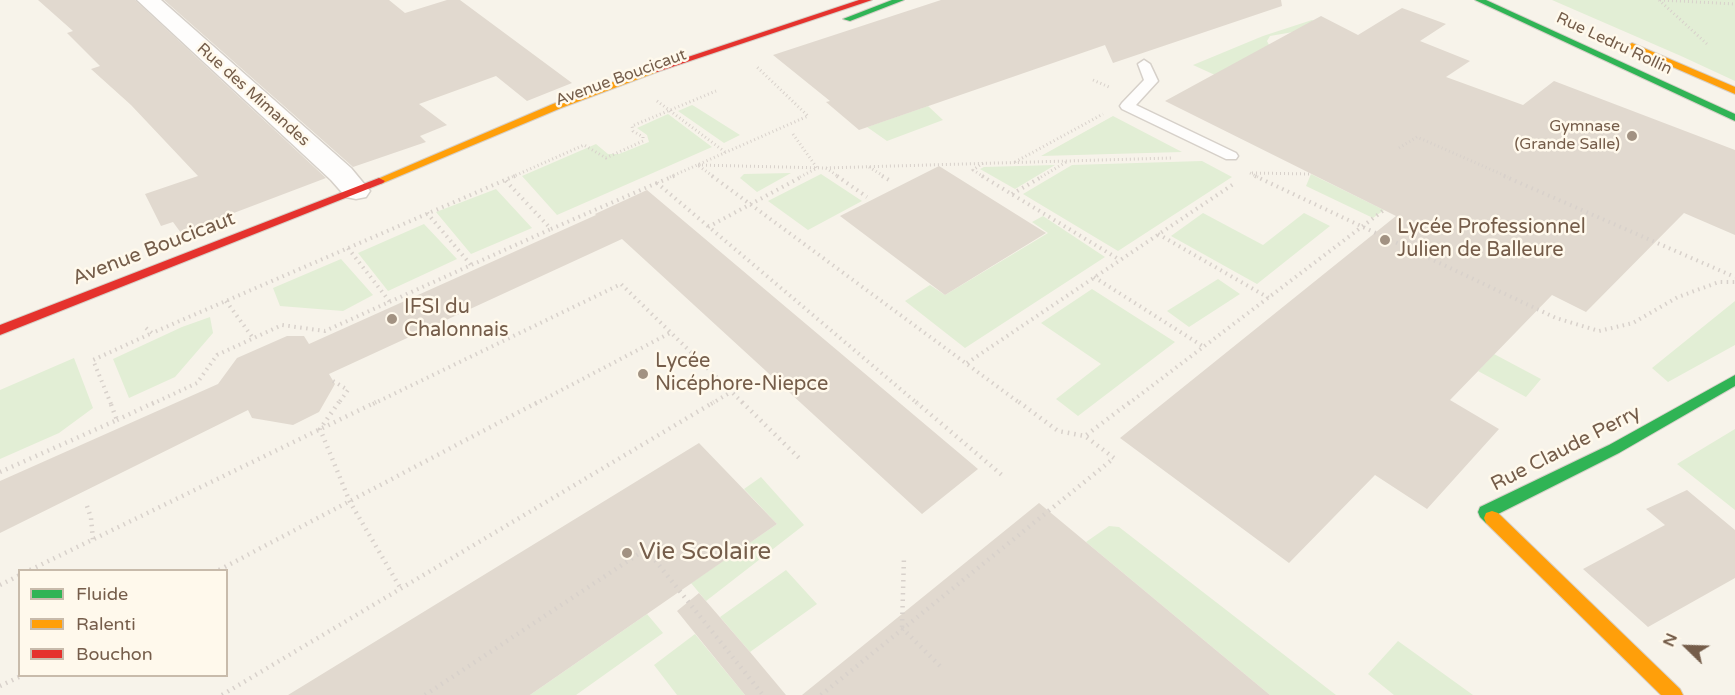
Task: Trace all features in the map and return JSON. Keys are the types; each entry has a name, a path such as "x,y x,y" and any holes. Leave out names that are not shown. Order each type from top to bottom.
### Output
{"main road":[{"name":"Avenue Boucicaut","path":"0,330 356,191 557,106 659,68 868,0"},
{"name":"Avenue Boucicaut","path":"356,191 569,115 681,72 900,0"},
{"name":"Rue Ledru Rollin","path":"1479,0 1735,118"},
{"name":"Rue Ledru Rollin","path":"1620,41 1735,91"},
{"name":"Rue Claude Perry","path":"1674,695 1486,512 1614,449 1735,380"}],"street":[{"name":"Rue des Mimandes","path":"148,0 341,174 356,191"}],"lane":[{"path":"1144,64 1151,81 1127,106 1231,156"}],"path":[{"path":"1659,0 1735,4"},
{"path":"1659,0 1711,48"},
{"path":"0,472 197,383 217,354 282,325 325,331 808,116 753,63"},
{"path":"117,420 93,360 584,146 606,158 643,141 643,137 633,131 632,126 716,91"},
{"path":"651,95 725,153"},
{"path":"1014,162 1107,112 1127,106"},
{"path":"793,134 817,168"},
{"path":"1399,148 1417,137 1735,277"},
{"path":"1231,156 1250,173 1556,318 1599,331 1633,323 1678,297 1719,282 1735,282"},
{"path":"698,165 825,168 1173,158"},
{"path":"1012,194 1068,161"},
{"path":"984,163 973,170 1120,260"},
{"path":"698,165 1058,431 1085,436 1114,458 821,695"},
{"path":"868,166 891,181"},
{"path":"708,227 817,168"},
{"path":"825,168 867,197"},
{"path":"967,363 1250,173 1311,174"},
{"path":"505,180 551,229"},
{"path":"657,183 1003,476"},
{"path":"1085,436 1384,210"},
{"path":"427,213 471,265"},
{"path":"1158,234 1269,297"},
{"path":"348,248 390,302"},
{"path":"1094,277 1204,346"},
{"path":"32,569 621,284 800,459"},
{"path":"226,301 253,338"},
{"path":"146,328 152,333"},
{"path":"221,569 670,333"},
{"path":"320,429 348,390 333,381"},
{"path":"222,695 731,392"},
{"path":"320,429 350,502 401,589"},
{"path":"87,506 92,518 93,540"},
{"path":"425,695 646,549 764,695"},
{"path":"904,557 902,628 941,667"},
{"path":"0,585 18,576"},
{"path":"0,686 18,677"}],"green space":[{"path":"1552,0 1735,0 1735,81 1681,56"},
{"path":"1312,20 1328,26 1270,36 1267,41 1270,47 1215,75 1193,65 1263,36"},
{"path":"692,105 740,135 724,143 678,111"},
{"path":"928,106 943,120 887,141 867,127"},
{"path":"668,114 712,147 557,215 522,176 596,144 608,154 619,154 649,142 647,135 637,128"},
{"path":"1113,116 1182,152 1041,156"},
{"path":"1202,161 1232,177 1118,251 1023,194 1072,165"},
{"path":"1055,165 1015,189 980,169 984,167"},
{"path":"791,173 757,192 740,178 744,174"},
{"path":"821,174 862,201 808,230 768,201"},
{"path":"1311,174 1384,210 1373,218 1306,186"},
{"path":"496,189 532,228 471,254 436,212"},
{"path":"1203,213 1263,245 1304,213 1330,226 1257,284 1171,236"},
{"path":"1043,216 1105,257 965,348 905,301 930,285 945,295 1048,233 1032,222"},
{"path":"424,224 457,259 388,291 358,253"},
{"path":"341,259 373,295 343,311 280,306 273,288"},
{"path":"1218,279 1240,294 1189,327 1167,311"},
{"path":"1092,289 1175,342 1078,416 1056,399 1101,364 1041,323"},
{"path":"1735,301 1735,345 1668,382 1652,368"},
{"path":"210,317 213,333 175,377 129,398 113,359 182,327"},
{"path":"1494,354 1541,379 1526,397 1478,371"},
{"path":"74,358 93,408 59,433 0,459 0,390"},
{"path":"1735,429 1735,510 1677,464"},
{"path":"761,477 804,525 706,601 691,583 777,524 744,489"},
{"path":"1109,526 1119,527 1336,695 1270,695 1086,542"},
{"path":"786,570 817,604 750,652 720,617"},
{"path":"647,614 663,633 576,695 530,695"},
{"path":"695,634 745,695 677,695 654,665"},
{"path":"1398,641 1473,695 1394,695 1368,674"}],"building":[{"path":"38,0 135,0 326,178 181,233 173,222 161,226 145,194 198,176 131,105 91,69 100,66 67,33 73,31"},
{"path":"164,0 389,0 405,13 447,0 460,0 572,83 527,101 496,76 419,104 447,125 420,136 426,142 353,167"},
{"path":"941,0 1281,0 1282,6 1113,63 1105,45 859,130 826,102 830,101 773,55"},
{"path":"1402,8 1446,24 1420,41 1470,61 1446,77 1523,105 1554,81 1735,150 1735,235 1684,213 1586,312 1552,295 1450,400 1499,429 1427,509 1375,475 1289,563 1120,438 1396,216 1165,101 1321,16 1358,35"},
{"path":"939,166 1046,233 945,295 840,216"},
{"path":"647,190 978,469 922,514 622,239 329,374 335,384 319,412 293,425 252,418 248,410 0,533 0,481 218,384 237,358 287,336 304,336 309,344"},
{"name":"Vie Scolaire","path":"699,443 777,524 530,695 288,695"},
{"path":"1687,490 1735,530 1735,578 1648,627 1583,569 1665,525 1646,509"},
{"path":"1039,503 1270,695 802,695"},
{"path":"699,593 786,695 745,695 677,611"}],"traffic: fast":[{"path":"847,19 900,0"},
{"path":"1479,0 1735,118"},
{"path":"1492,518 1486,512 1614,449 1735,380"}],"traffic: slow":[{"path":"1632,46 1735,91"},
{"path":"379,181 557,106 654,70"},
{"path":"1492,518 1674,695"}],"traffic: jam":[{"path":"654,70 868,0"},
{"path":"0,330 379,181"}],"place":[{"name":"Gymnase (Grande Salle)","path":"1632,136"},
{"name":"Lycée Professionnel Julien de Balleure","path":"1385,240"},
{"name":"IFSI du Chalonnais","path":"392,319"},
{"name":"Lycée Nicéphore-Niepce","path":"643,374"},
{"name":"Vie Scolaire","path":"627,553"}]}
